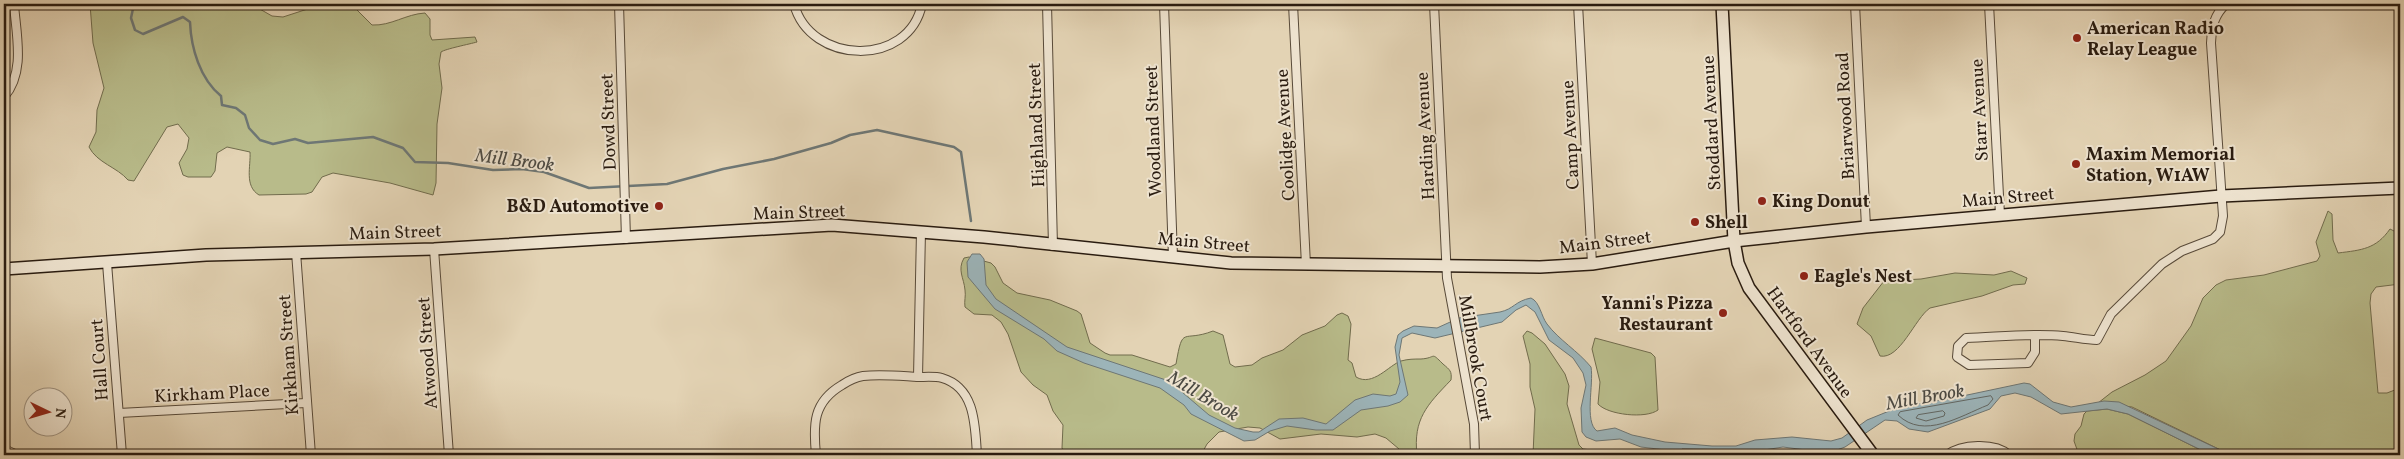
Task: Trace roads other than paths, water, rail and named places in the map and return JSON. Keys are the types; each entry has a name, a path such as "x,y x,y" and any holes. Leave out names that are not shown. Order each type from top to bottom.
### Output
{"main road":[{"name":"Stoddard Avenue","path":"1722,4 1734,241"},
{"name":"Main Street","path":"4,269 206,255 434,249 626,239 832,225 921,231 1231,263 1306,266 1540,267 1592,264 1734,241 1866,227 2220,196 2400,188"},
{"name":"Hartford Avenue","path":"1734,241 1738,263 1749,288 1873,455"}],"street":[{"path":"4,97 17,75 18,52 14,4"},
{"name":"Dowd Street","path":"619,4 626,239"},
{"path":"794,4 797,14 807,30 829,46 846,51 889,46 904,37 914,25 922,4"},
{"name":"Highland Street","path":"1047,4 1053,246"},
{"name":"Woodland Street","path":"1164,4 1172,257"},
{"name":"Coolidge Avenue","path":"1293,4 1306,266"},
{"name":"Harding Avenue","path":"1434,4 1447,266"},
{"name":"Camp Avenue","path":"1578,4 1592,264"},
{"name":"Briarwood Road","path":"1855,4 1866,227"},
{"name":"Starr Avenue","path":"1988,4 2000,215"},
{"path":"2035,336 2035,352 2028,363 1969,365 1958,357 1958,346 1966,338 2035,336 2097,340 2111,314 2162,264 2182,251 2213,240 2220,232 2223,216 2220,196 2211,43 2212,27 2217,12 2226,4"},
{"path":"918,377 921,231"},
{"name":"Atwood Street","path":"434,249 449,455"},
{"name":"Kirkham Street","path":"296,252 311,455"},
{"name":"Hall Court","path":"107,263 122,455"},
{"name":"Millbrook Court","path":"1447,266 1453,316 1474,424 1475,455"},
{"path":"816,455 815,423 819,405 830,391 848,381 863,376 941,378 955,385 970,403 974,414 977,455"},
{"name":"Kirkham Place","path":"118,413 306,403"},
{"path":"1947,455 1955,449 1983,446 2009,455"},
{"path":"4,449 17,455"}],"water":[{"path":"972,254 980,254 984,259 986,285 996,299 1067,347 1169,381 1209,415 1235,428 1253,432 1259,432 1279,419 1303,418 1326,424 1355,400 1373,394 1390,396 1396,394 1400,382 1395,347 1398,335 1403,331 1414,326 1437,328 1459,318 1500,312 1531,298 1552,330 1591,367 1590,411 1593,426 1597,431 1615,428 1632,435 1665,442 1712,446 1736,446 1755,440 1792,437 1831,441 1842,438 1867,420 1899,407 2024,383 2030,384 2053,402 2071,407 2104,401 2119,402 2231,455 2211,455 2128,414 2107,409 2061,414 2031,397 2015,393 2001,396 1990,409 1928,432 1909,429 1897,421 1885,420 1845,447 1829,453 1783,447 1733,455 1707,455 1641,447 1620,439 1596,441 1586,437 1582,432 1581,408 1586,385 1583,373 1573,358 1549,340 1535,312 1526,305 1516,310 1502,322 1435,338 1412,333 1402,338 1399,355 1408,395 1400,402 1388,406 1361,410 1333,430 1287,426 1270,431 1255,440 1244,441 1191,414 1184,405 1160,388 1084,363 1057,351 1044,339 995,309 968,277 967,262"}],"waterway":[{"name":"Mill Brook","path":"134,4 131,18 135,30 143,34 183,17 190,22 192,42 198,62 207,81 221,96 222,105 236,108 245,115 249,128 260,140 273,144 295,139 308,143 373,137 403,148 415,162 448,163 493,170 522,169 544,172 589,188 667,184 723,169 774,159 831,143 850,135 877,130 954,147 961,152 971,221"}],"place":[{"name":"American Radio Relay League","path":"2077,38"},
{"name":"Maxim Memorial Station, W1AW","path":"2076,164"},
{"name":"King Donut","path":"1762,201"},
{"name":"B&D Automotive","path":"659,206"},
{"name":"Shell","path":"1695,222"},
{"name":"Eagle's Nest","path":"1804,276"},
{"name":"Yanni's Pizza Restaurant","path":"1723,313"}]}
